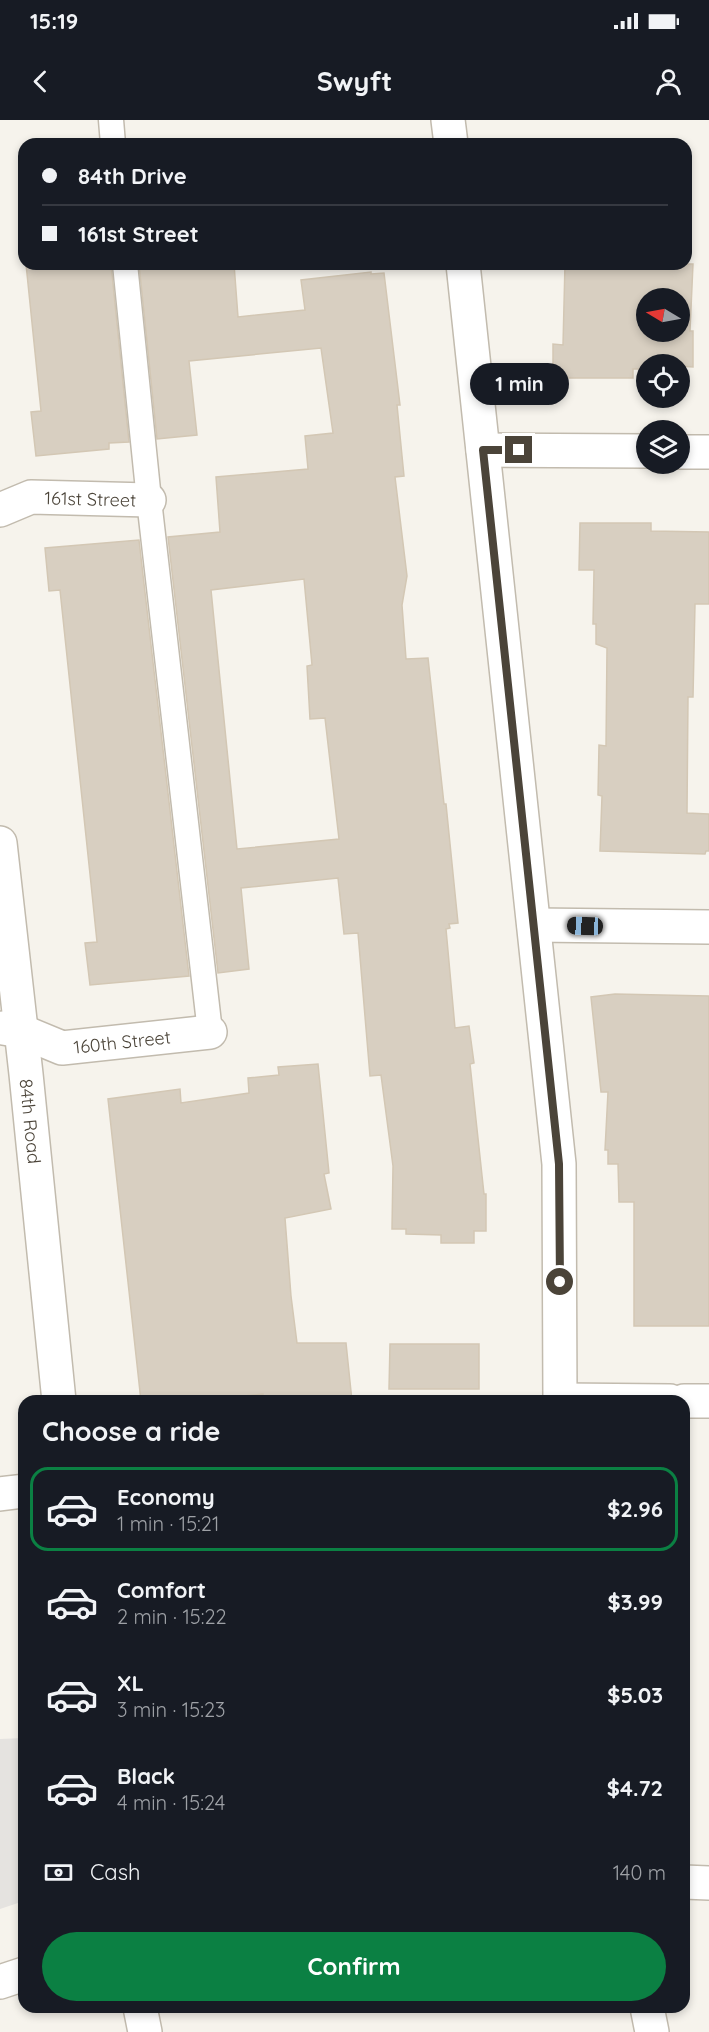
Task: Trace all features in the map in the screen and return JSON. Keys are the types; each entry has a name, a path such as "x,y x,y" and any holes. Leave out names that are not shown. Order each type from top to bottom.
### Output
{"street":[{"path":"448,120 450,138"},
{"path":"464,270 559,1164 560,1395"},
{"path":"483,450 636,451"},
{"path":"690,452 709,452"},
{"name":"161st Street","path":"0,510 31,497 149,500"},
{"name":"84th Road","path":"0,843 10,1029 58,1395"},
{"path":"534,925 709,927"},
{"name":"160th Street","path":"10,1029 62,1048 210,1032"},
{"path":"690,1401 709,1401"},
{"path":"0,1494 18,1492"},
{"path":"690,1882 709,1883"},
{"path":"0,1982 18,1976"},
{"path":"141,2013 145,2032"},
{"path":"648,2013 652,2032"}],"lane":[{"path":"111,120 112,138"},
{"path":"126,270 149,500 210,1032"}],"shaded area":[{"path":"18,1738 18,1903 0,1909 0,1739"}],"building":[{"path":"693,264 690,331 693,331 693,367 690,367 690,354 636,354 636,369 633,369 633,378 553,378 553,344 563,345 565,270 692,270"},
{"path":"27,270 112,270 129,442 109,443 109,449 36,456 31,412 41,411"},
{"path":"140,270 234,270 238,317 305,310 301,280 371,272 371,274 384,273 400,405 397,405 404,476 395,477 407,576 402,605 406,659 428,658 458,923 449,924 450,928 446,929 455,1028 469,1026 474,1063 470,1064 484,1194 486,1194 486,1231 474,1231 474,1243 441,1243 441,1235 406,1234 406,1229 392,1229 393,1166 381,1075 370,1076 358,933 344,934 338,878 241,888 249,969 218,973 168,537 220,532 216,477 308,469 305,436 333,433 321,348 189,361 197,435 157,439","holes":["304,579 312,665 307,666 310,719 325,718 339,839 237,849 211,590"]},
{"path":"580,523 651,523 651,531 709,532 709,604 695,604 693,697 688,697 687,813 709,814 709,851 705,854 600,851 602,796 598,795 599,745 606,746 607,648 596,644 596,624 593,624 594,570 579,570"},
{"path":"139,540 189,976 90,985 85,943 97,942 90,874 60,590 49,591 45,548"},
{"path":"615,994 709,996 709,1326 634,1326 634,1202 619,1202 618,1164 608,1164 608,1150 605,1150 608,1092 601,1092 591,997"},
{"path":"318,1064 329,1173 324,1174 331,1209 285,1218 297,1343 346,1343 351,1395 140,1395 108,1099 180,1089 181,1103 249,1093 248,1078 279,1075 278,1067"},
{"path":"390,1344 479,1344 479,1389 389,1389"}],"route":[{"path":"519,450 483,450 559,1164 560,1282"}]}
